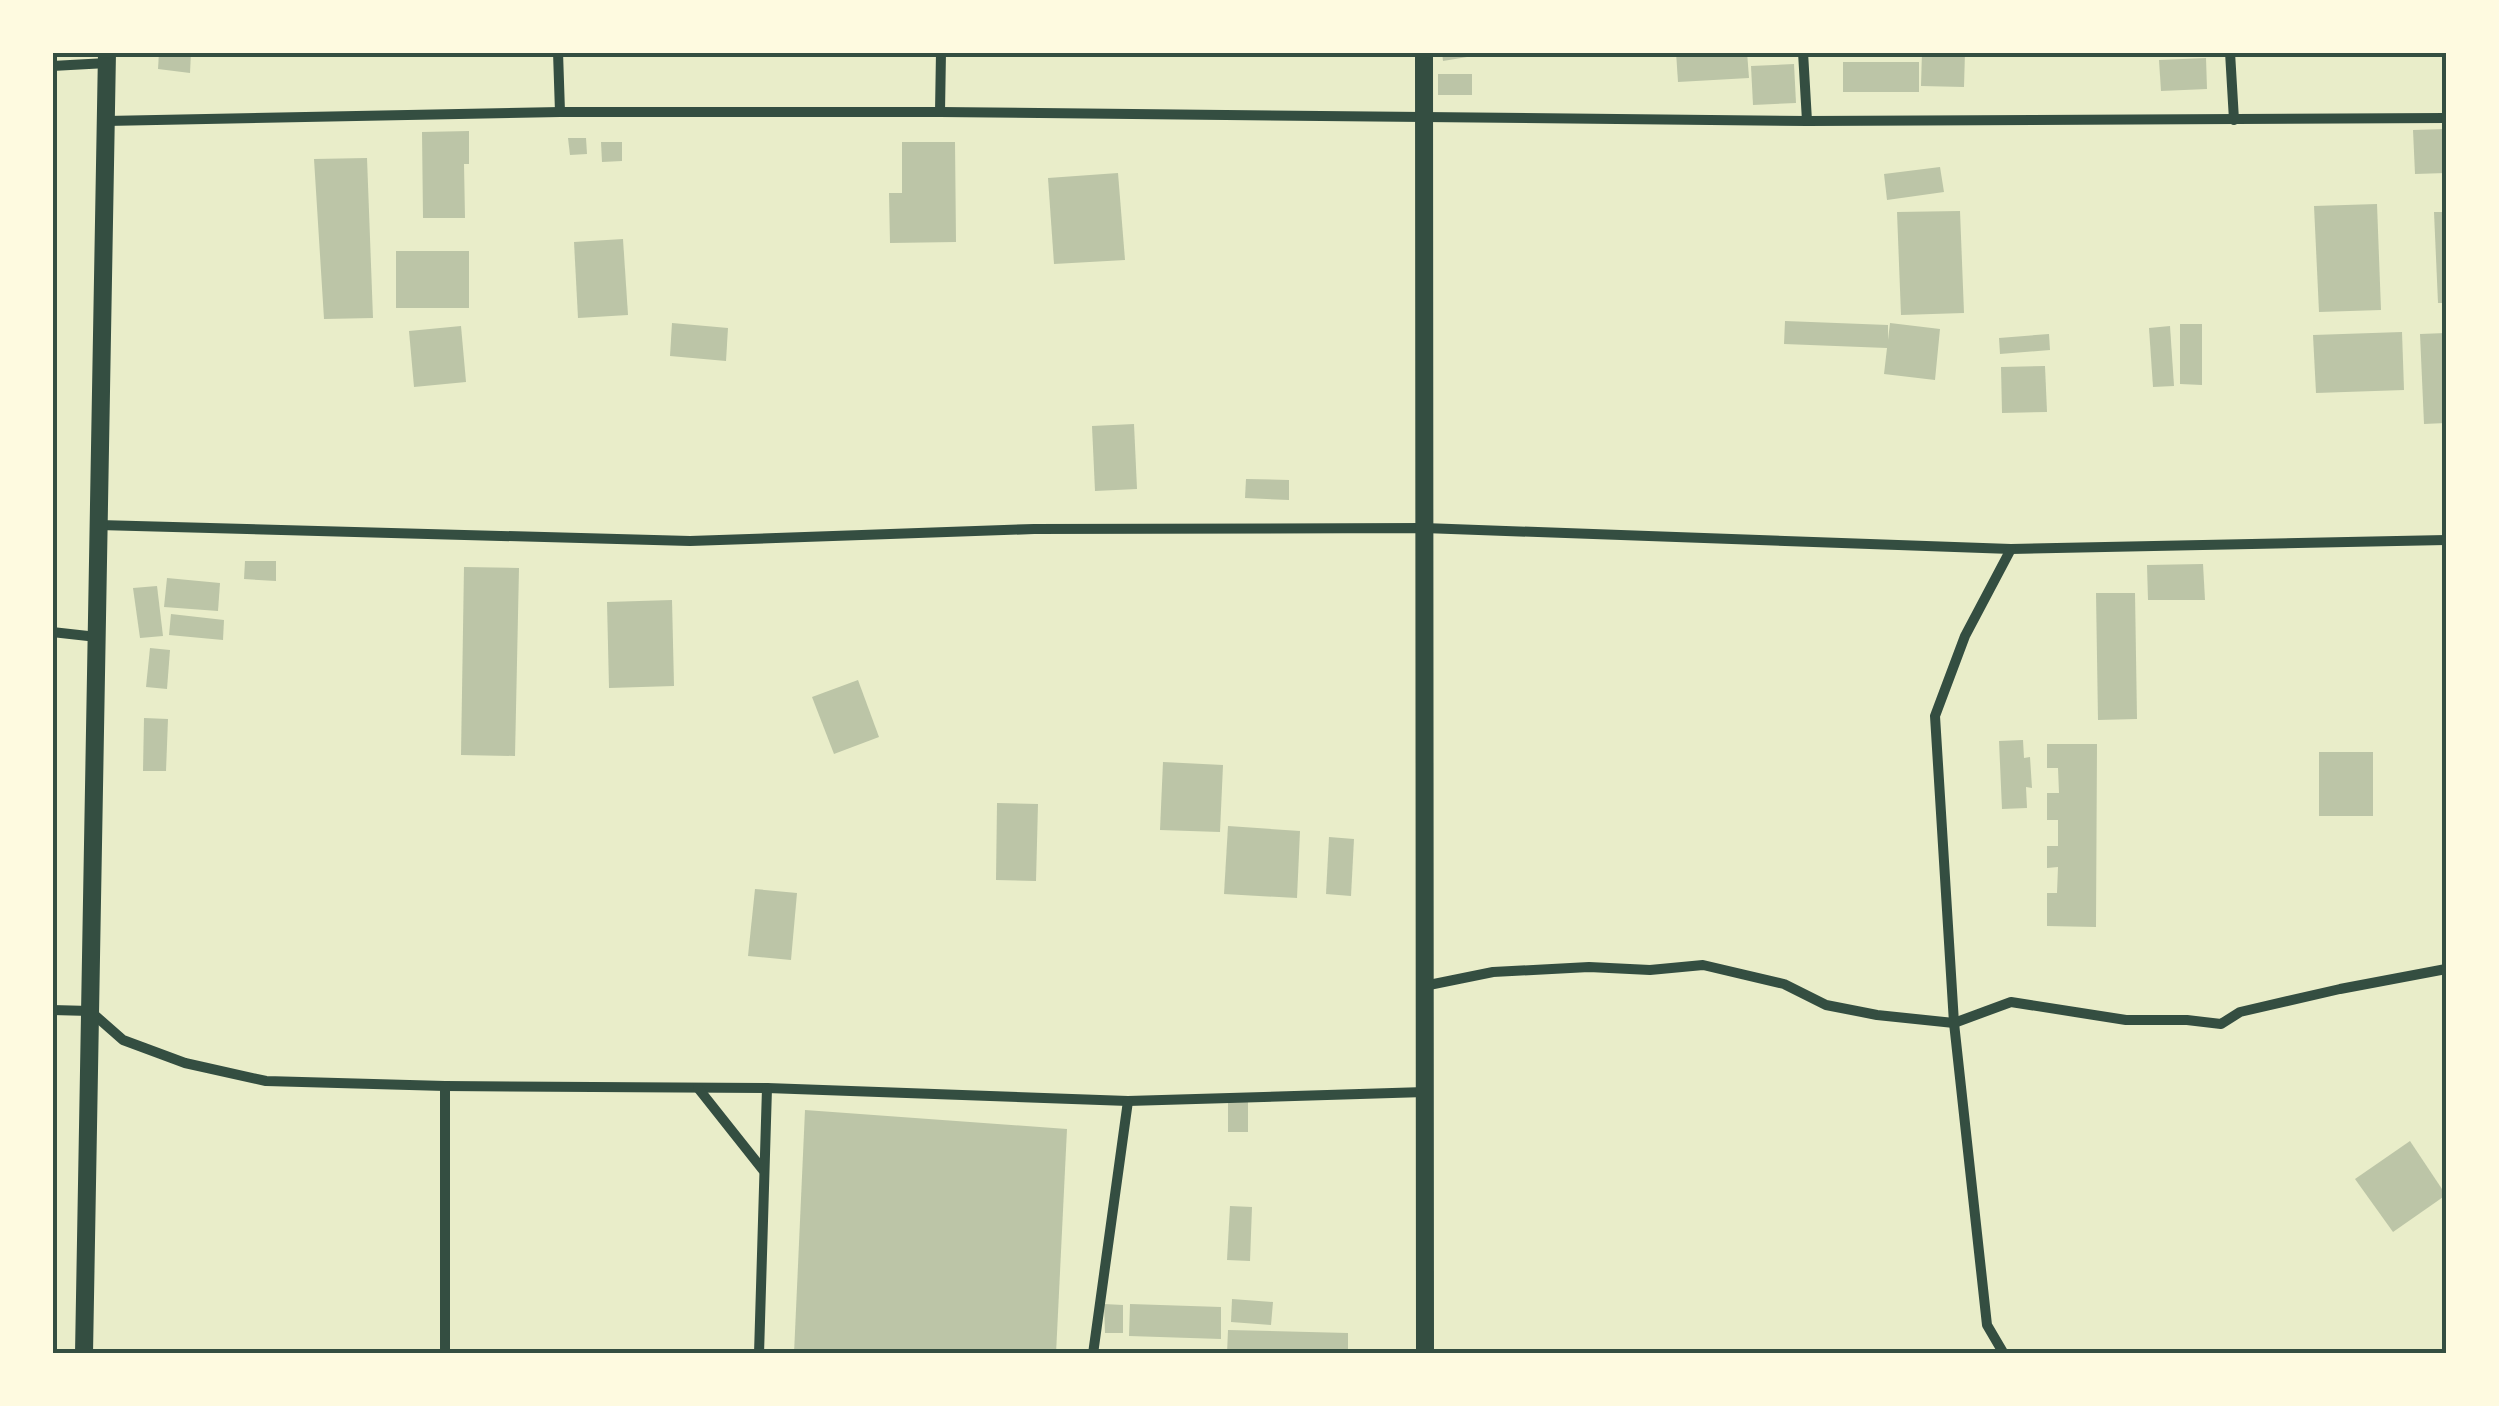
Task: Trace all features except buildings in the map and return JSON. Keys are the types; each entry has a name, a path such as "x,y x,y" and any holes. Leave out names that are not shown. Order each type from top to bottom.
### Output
{"street":[{"path":"558,52 560,112"},
{"path":"940,112 941,52"},
{"path":"1424,52 1425,1354"},
{"path":"1803,52 1806,121"},
{"path":"2230,52 2234,120"},
{"path":"52,66 107,58 84,1354"},
{"path":"106,121 560,112 1806,121 2446,118"},
{"path":"98,524 690,541 1034,529 1424,528 2011,549 2446,540"},
{"path":"2004,1354 1987,1325 1954,1023 1935,716 1965,636 2011,549"},
{"path":"52,632 97,637"},
{"path":"1424,986 1493,972 1588,967 1650,970 1704,965 1784,984 1826,1006 1877,1015 1954,1023 2011,1002 2126,1020 2221,1024 2240,1012 2340,988 2446,969"},
{"path":"52,1010 90,1011 122,1040 185,1062 266,1080 445,1086 767,1088 1128,1101 1425,1092"},
{"path":"445,1086 445,1354"},
{"path":"698,1088 764,1171"},
{"path":"758,1354 767,1088"},
{"path":"1093,1354 1128,1101"}]}
